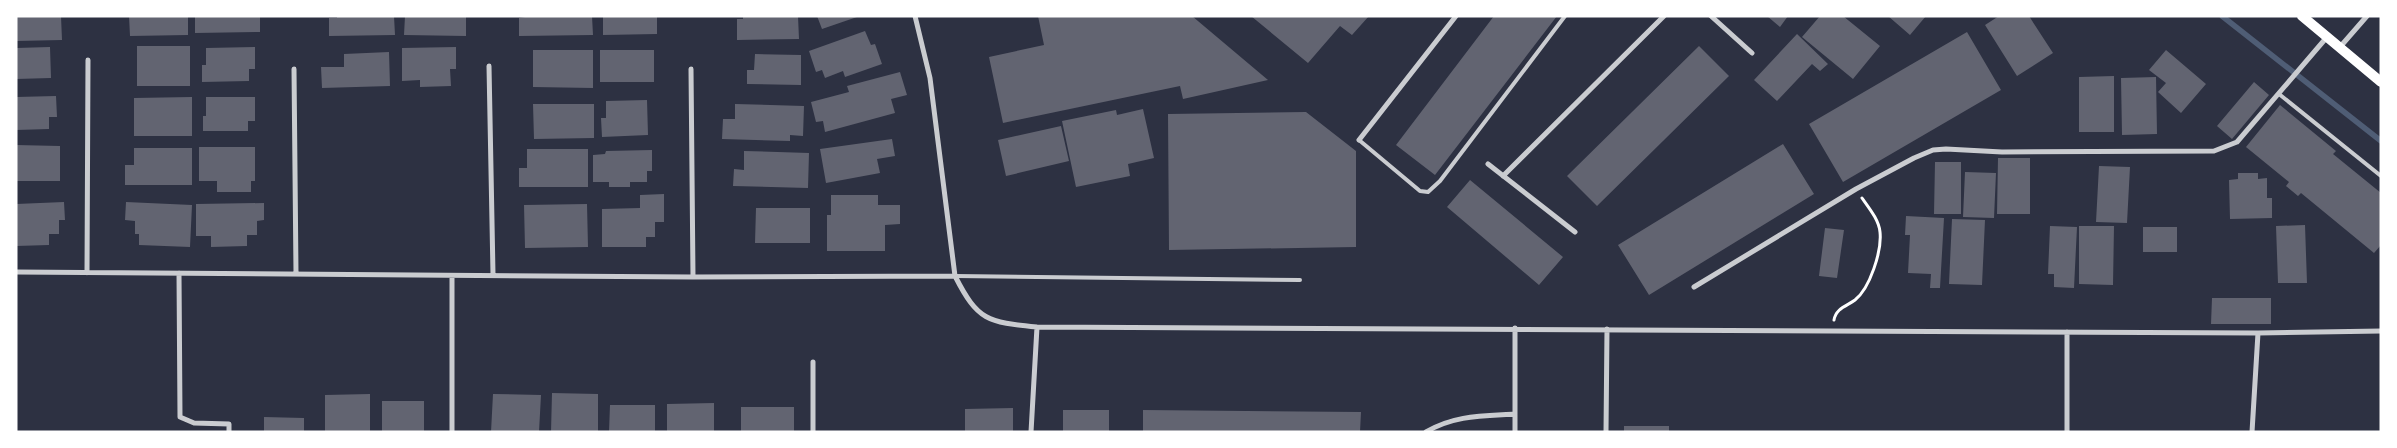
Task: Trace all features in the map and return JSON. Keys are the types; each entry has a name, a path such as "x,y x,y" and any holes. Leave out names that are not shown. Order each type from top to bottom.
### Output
{"main road":[{"path":"2302,16 2381,82"}],"street":[{"path":"915,16 930,78 955,276 967,300 982,316 1008,324 1036,326 2258,333 2381,331"},
{"path":"1359,140 1456,16"},
{"path":"1502,176 1664,16"},
{"path":"1711,16 1752,52"},
{"path":"2340,48 2367,16"},
{"path":"1694,287 1856,189 1933,150 2002,152 2214,151 2237,142 2327,37"},
{"path":"87,273 88,60"},
{"path":"489,66 493,274"},
{"path":"294,69 296,273"},
{"path":"691,69 693,277"},
{"path":"1488,164 1575,232"},
{"path":"16,272 296,273 452,276 493,274 693,277 955,276"},
{"path":"179,273 180,416 194,423 229,424 229,432"},
{"path":"452,276 452,432"},
{"path":"1031,432 1036,326"},
{"path":"1515,328 1515,432"},
{"path":"1606,432 1607,329"},
{"path":"2066,432 2067,332"},
{"path":"2252,432 2258,333"},
{"path":"813,362 813,432"},
{"path":"1426,432 1440,423 1458,418 1515,414"}],"lane":[{"path":"1359,140 1420,191 1428,192 1440,181 1565,16"},
{"path":"2279,94 2381,176"},
{"path":"955,276 1300,280"}],"path":[{"path":"1833,330 1834,317 1838,310 1856,300 1865,290 1879,254 1880,231 1872,212 1856,189"}],"building":[{"path":"16,16 61,16 62,40 16,41"},
{"path":"129,16 188,16 188,35 130,36"},
{"path":"195,16 260,16 260,32 195,33"},
{"path":"337,16 394,16 395,35 329,36 329,18 337,18"},
{"path":"405,16 466,17 466,36 404,35"},
{"path":"531,16 592,16 593,35 519,36 519,18"},
{"path":"603,16 657,16 657,34 603,35"},
{"path":"743,16 798,16 799,39 737,40 737,19 743,19"},
{"path":"817,16 857,16 857,17 822,29"},
{"path":"1038,16 1192,16 1268,80 1183,99 1180,86 1003,123 989,57 1044,45"},
{"path":"1251,16 1369,16 1352,35 1340,26 1308,63"},
{"path":"1494,16 1557,16 1435,175 1396,145"},
{"path":"1767,16 1788,16 1780,27"},
{"path":"1820,16 1843,16 1880,46 1853,79 1802,37"},
{"path":"1888,16 1926,16 1910,35"},
{"path":"1999,16 2029,16 2053,53 2017,76 1985,25"},
{"path":"865,31 871,45 875,44 882,64 845,77 843,71 825,78 822,70 816,72 809,51"},
{"path":"1967,32 2001,90 1843,182 1809,124"},
{"path":"1797,34 1828,64 1820,71 1812,64 1777,101 1754,80"},
{"path":"137,46 190,46 190,86 137,86"},
{"path":"1699,46 1729,76 1597,206 1567,176"},
{"path":"50,47 51,78 16,79 16,48"},
{"path":"255,47 255,69 249,69 249,81 202,82 202,65 206,65 206,48"},
{"path":"456,47 456,69 450,69 451,86 420,87 420,80 402,81 402,48"},
{"path":"533,50 593,50 593,88 533,87"},
{"path":"600,50 654,50 654,82 600,82"},
{"path":"2166,50 2206,84 2181,113 2158,92 2166,83 2149,70"},
{"path":"389,52 390,86 322,88 321,67 344,67 344,54"},
{"path":"755,54 801,55 801,85 747,84 747,70 754,70"},
{"path":"900,72 907,95 891,99 895,113 825,132 823,121 816,122 811,102 849,92 847,86"},
{"path":"2114,76 2114,132 2079,132 2079,77"},
{"path":"2156,77 2157,134 2122,135 2121,78"},
{"path":"2254,82 2269,95 2232,139 2217,126"},
{"path":"56,96 57,117 49,117 49,129 16,130 16,97"},
{"path":"192,97 192,136 134,136 134,98"},
{"path":"206,97 255,97 255,121 248,121 248,131 203,131 203,116 206,116"},
{"path":"647,100 648,135 602,137 601,118 606,118 606,101"},
{"path":"533,104 594,104 594,138 534,139"},
{"path":"735,104 804,106 803,136 790,135 790,141 722,139 723,119 735,119"},
{"path":"2280,105 2336,151 2333,154 2381,193 2381,245 2374,253 2301,193 2298,196 2286,186 2289,182 2246,147"},
{"path":"1143,109 1154,158 1128,164 1130,176 1076,187 1062,121 1116,110 1117,115"},
{"path":"1306,112 1356,151 1356,247 1169,250 1168,114"},
{"path":"1061,126 1069,161 1006,176 998,140"},
{"path":"892,139 895,156 877,159 880,173 826,183 820,149"},
{"path":"1783,144 1814,194 1649,295 1618,245"},
{"path":"16,145 60,146 60,181 16,181"},
{"path":"199,147 255,147 255,181 251,181 251,192 217,192 217,181 199,181"},
{"path":"134,148 192,148 192,185 125,185 125,165 134,165"},
{"path":"527,149 588,149 588,187 519,187 519,168 527,168"},
{"path":"652,150 652,171 647,171 647,182 630,182 630,187 609,187 609,182 593,182 593,155 605,154 606,151"},
{"path":"744,151 809,153 808,188 733,186 734,169 744,170"},
{"path":"1998,158 2030,158 2030,214 1997,214"},
{"path":"1935,162 1961,162 1961,214 1934,214"},
{"path":"2099,166 2130,167 2127,223 2096,222"},
{"path":"1965,172 1996,173 1994,218 1963,217"},
{"path":"2238,173 2258,173 2258,179 2267,178 2267,198 2272,198 2272,218 2230,219 2229,180 2238,179"},
{"path":"1470,180 1563,257 1539,285 1447,207"},
{"path":"664,194 664,222 655,222 655,237 646,237 646,247 602,247 602,209 640,208 640,195"},
{"path":"831,195 878,195 878,205 900,205 900,224 885,225 885,251 827,251 827,215 831,215"},
{"path":"64,202 65,220 59,220 59,234 49,234 49,245 16,246 16,204"},
{"path":"126,202 192,205 190,247 139,245 139,234 135,234 135,221 125,220"},
{"path":"264,203 264,220 257,221 257,235 247,235 247,246 211,247 211,236 196,236 196,204"},
{"path":"587,204 588,247 525,248 524,205"},
{"path":"756,208 810,208 810,243 755,243"},
{"path":"1906,216 1944,218 1940,288 1930,288 1931,274 1908,273 1910,235 1905,235"},
{"path":"1952,219 1985,220 1982,285 1949,284"},
{"path":"2305,225 2307,283 2278,283 2276,226"},
{"path":"2050,226 2077,227 2074,288 2054,287 2054,274 2048,274"},
{"path":"2079,226 2114,226 2113,285 2079,284"},
{"path":"2143,227 2177,227 2177,252 2143,252"},
{"path":"1825,228 1844,230 1837,278 1819,276"},
{"path":"2212,298 2271,298 2271,324 2211,324"},
{"path":"552,393 598,394 598,432 551,432"},
{"path":"370,394 370,432 325,432 325,395"},
{"path":"493,394 541,395 539,432 491,432"},
{"path":"382,401 424,401 424,432 382,432"},
{"path":"714,403 714,432 667,432 667,404"},
{"path":"610,405 655,405 655,432 609,432"},
{"path":"741,407 794,407 794,432 741,432"},
{"path":"1013,408 1013,432 965,432 965,409"},
{"path":"1063,410 1109,410 1109,432 1063,432"},
{"path":"1143,410 1361,412 1360,432 1143,432"},
{"path":"264,417 304,418 304,432 264,432"},
{"path":"1624,426 1669,426 1669,432 1624,432"}],"waterway":[{"path":"2222,16 2381,141"}]}
